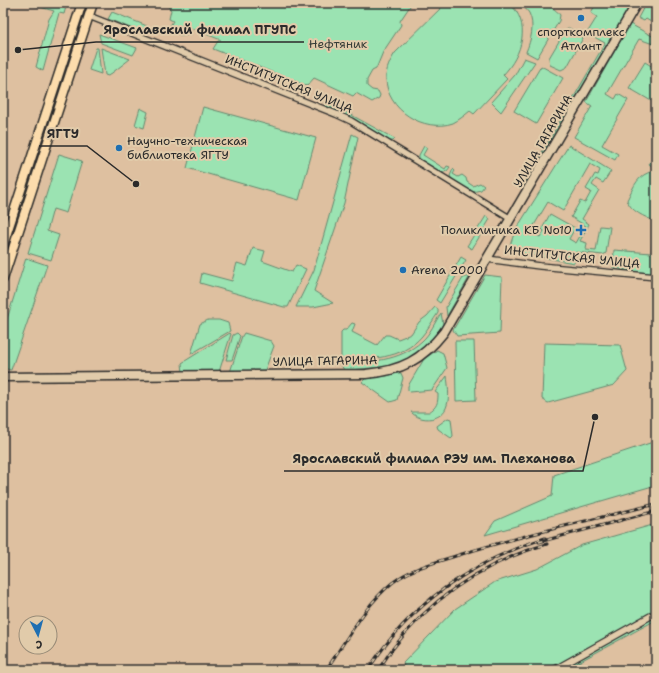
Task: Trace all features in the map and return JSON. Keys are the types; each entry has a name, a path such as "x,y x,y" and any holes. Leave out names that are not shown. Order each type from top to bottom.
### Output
{"main road":[{"path":"3,244 82,3"},
{"path":"3,279 93,3"},
{"name":"УЛИЦА ГАГАРИНА","path":"3,377 366,374 395,370 419,358 444,332 637,3"}],"street":[{"name":"ИНСТИТУТСКАЯ УЛИЦА","path":"89,16 351,121 511,219"},
{"name":"ИНСТИТУТСКАЯ УЛИЦА","path":"487,258 547,267 656,277"},
{"path":"554,670 656,613"}],"green space":[{"path":"26,3 67,3 64,14 59,13 43,71 36,67 49,19 54,11"},
{"path":"86,3 89,3 3,267 3,258"},
{"name":"Нефтяник","path":"412,3 400,21 401,25 383,52 376,69 372,71 367,80 367,86 372,90 378,91 380,95 379,98 372,102 356,93 353,96 314,78 307,86 213,49 218,41 221,40 191,28 191,35 182,36 168,29 173,21 169,19 171,10 166,4"},
{"path":"446,3 509,3 516,11 520,20 522,39 515,58 503,75 507,79 474,114 470,111 453,123 430,125 419,122 409,116 392,100 388,90 386,75 391,59 395,53"},
{"path":"520,3 547,5 560,15 559,21 537,58 526,52 531,38 532,22 529,13"},
{"path":"596,3 632,3 526,190 522,187 605,43 587,33 597,17 591,13"},
{"path":"646,3 656,3 656,25 646,19 644,21 638,18"},
{"path":"112,12 147,26 143,33 108,19"},
{"path":"630,24 656,38 656,45 639,39 607,94 615,99 618,94 628,100 602,145 618,154 615,160 574,137 592,106 586,102"},
{"path":"569,28 581,35 583,38 567,67 561,70 550,65 549,58 565,31"},
{"path":"99,34 137,48 133,55 101,43"},
{"path":"96,48 98,48 101,74 89,70"},
{"path":"101,48 130,59 108,76 105,75"},
{"path":"524,58 535,62 501,112 491,102 515,75"},
{"path":"645,62 656,69 656,96 653,102 629,88"},
{"path":"541,66 563,78 536,124 514,111"},
{"path":"326,101 395,139 390,141 344,114 326,106 324,103"},
{"path":"203,107 316,138 299,200 187,168"},
{"path":"140,108 148,112 144,128 135,125"},
{"path":"352,134 358,137 344,203 314,291 333,303 313,307 296,307 314,270"},
{"path":"569,145 611,171 603,183 596,179 592,185 599,190 582,219 589,224 580,241 587,243 586,250 596,251 600,226 610,227 606,253 603,255 576,252 574,263 508,251 515,231","holes":["590,164 600,170 598,175 595,174 586,189 591,192 585,203 580,201 571,217 586,226 576,243 569,239 575,228 550,214 542,229 544,231 540,237 530,232 548,202 563,211"]},
{"path":"424,146 427,148 423,155 445,169 447,166 450,167 447,171 441,173 419,159 419,155"},
{"path":"656,153 656,222 635,211 627,200 637,181 644,175 654,171 655,168 649,164"},
{"path":"59,154 82,161 66,213 53,209 47,231 59,235 51,260 28,253"},
{"path":"453,169 455,171 453,174 458,177 462,175 466,178 467,182 473,186 480,183 484,186 481,190 472,192 452,179 450,176"},
{"path":"486,216 490,219 472,249 467,246"},
{"path":"654,234 656,234 656,274 613,268 614,250 651,253"},
{"path":"253,248 265,251 262,261 292,272 296,265 306,269 288,307 200,283 202,273 232,281 237,263 247,266"},
{"path":"461,257 466,260 440,303 436,300"},
{"path":"26,258 47,265 11,370 3,368 3,332"},
{"path":"485,275 502,277 500,333 457,336 453,330"},
{"path":"470,276 447,316 446,307 463,278"},
{"path":"435,307 438,309 438,313 422,336 405,350 384,357 341,360 341,332 346,330 352,323 355,324 352,332 377,345 385,335 398,339 411,334 419,322"},
{"path":"441,313 443,324 431,342 417,354 391,366 344,370 340,363 384,360 404,353 425,338"},
{"path":"208,320 219,320 228,323 230,331 191,354 200,324"},
{"path":"230,333 231,334 219,372 183,373 182,363"},
{"path":"237,333 240,336 232,360 226,360 233,335"},
{"path":"244,333 271,341 274,346 265,370 261,372 230,372"},
{"path":"455,341 474,341 476,400 456,401"},
{"path":"544,343 620,345 627,371 614,385 548,403 542,399"},
{"path":"437,350 443,353 447,368 432,390 410,392 408,390 408,386 424,359"},
{"path":"401,373 403,378 397,400 390,402 362,382 366,378 387,376"},
{"path":"447,376 448,402 445,410 441,414 431,419 415,416 411,412 429,412 434,408 438,397 438,394 435,392"},
{"path":"448,418 451,419 453,436 451,438 438,429 437,426"},
{"path":"656,441 656,485 485,535 495,521 552,496 554,475"},
{"path":"656,524 656,620 564,670 405,670 403,663 455,609 495,582 537,569 582,545"}],"railway":[{"path":"326,670 364,613 382,592 400,577 434,562 510,540 656,504"},
{"path":"539,542 656,511"},
{"path":"368,670 384,647 403,625 444,588 492,559 545,538"},
{"path":"378,670 394,647 411,627 430,608 451,591 473,576 496,564 547,544"}],"place":[{"name":"спорткомплекс Атлант","path":"581,18"},
{"name":"Ярославский филиал ПГУПС","path":"18,50"},
{"name":"Научно-техническая библиотека ЯГТУ","path":"119,148"},
{"name":"ЯГТУ","path":"136,184"},
{"name":"Поликлиника КБ No10","path":"581,230"},
{"name":"Arena 2000","path":"403,270"},
{"name":"Ярославский филиал РЭУ им. Плеханова","path":"595,417"}]}
